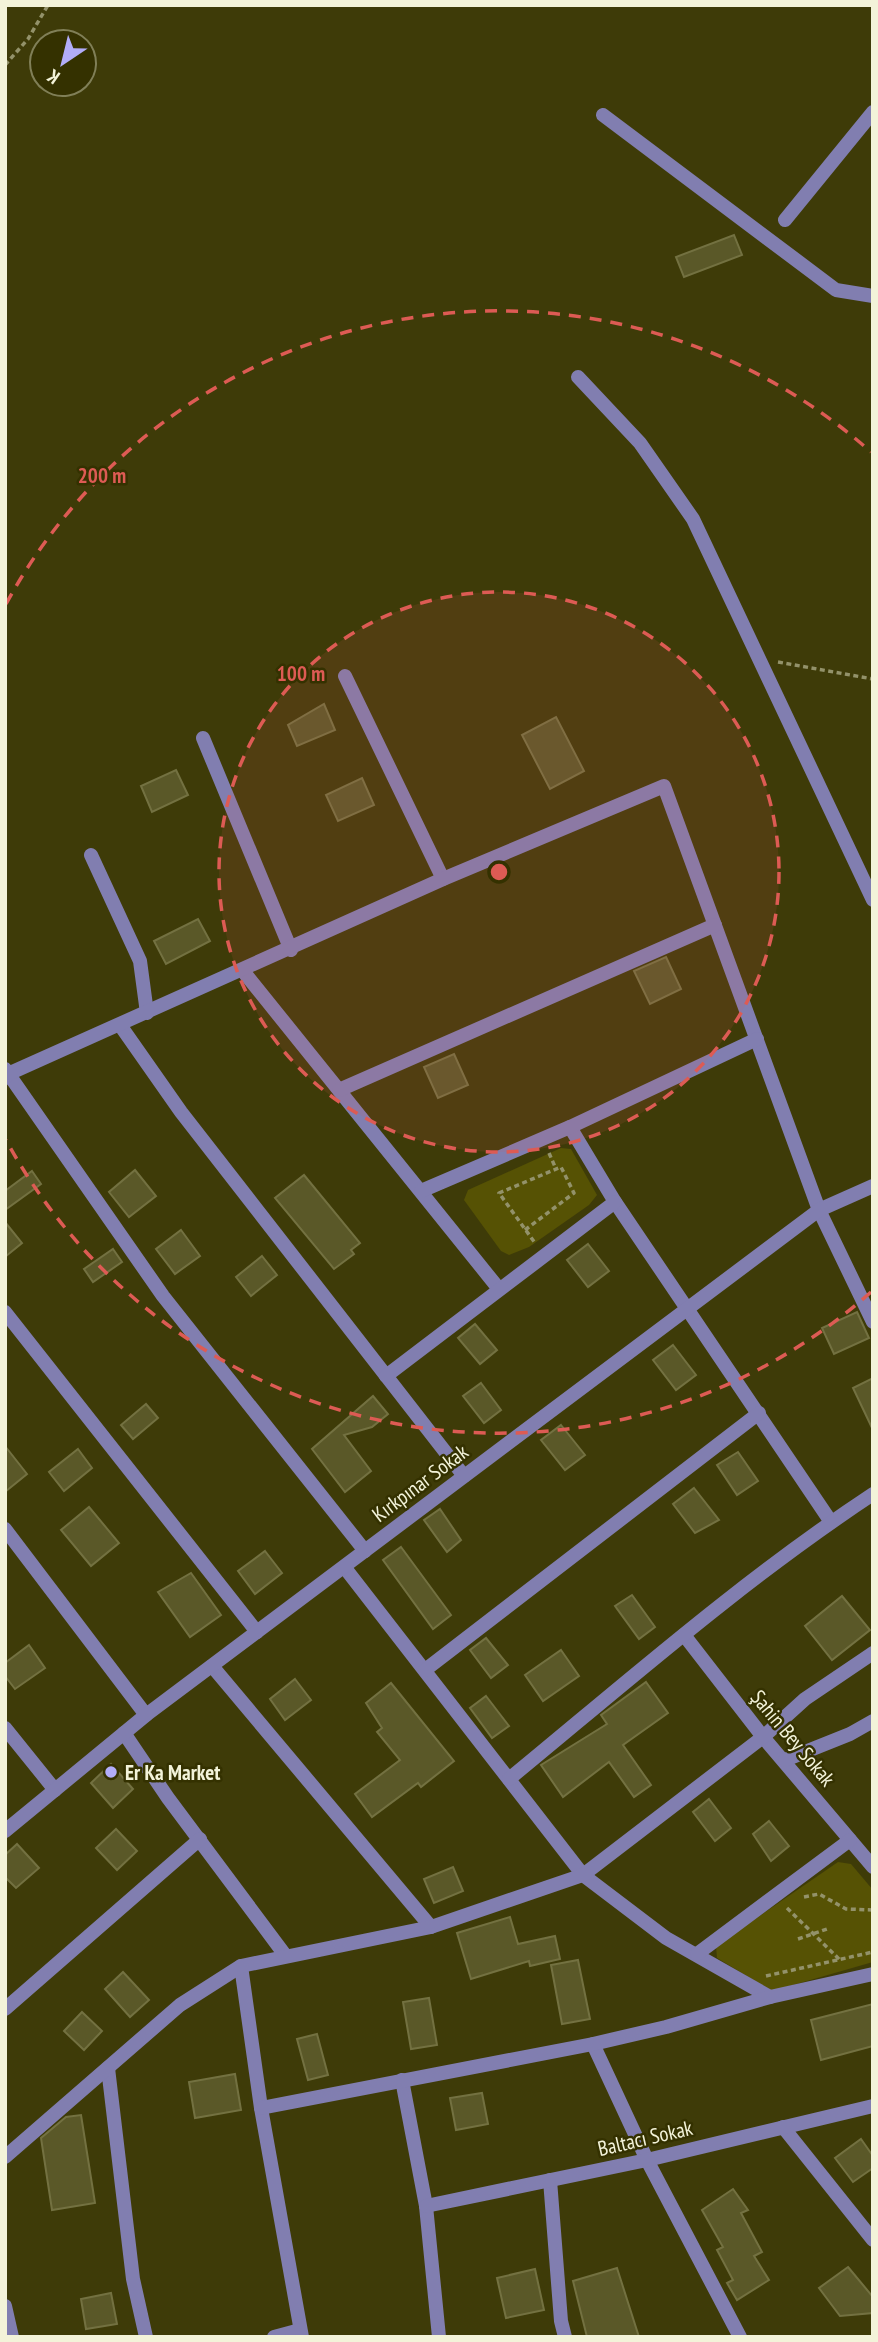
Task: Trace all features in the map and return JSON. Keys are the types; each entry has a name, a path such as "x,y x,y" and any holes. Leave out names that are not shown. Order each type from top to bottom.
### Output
{"street":[{"path":"603,115 836,290 873,296"},
{"path":"785,220 871,115"},
{"path":"578,377 640,443 693,519 873,900"},
{"path":"345,676 443,879"},
{"path":"203,738 291,950"},
{"path":"365,1551 163,1296 6,1073 291,950 443,879 664,786 819,1210 873,1322"},
{"path":"91,855 139,961 147,1013"},
{"path":"339,1090 715,925"},
{"path":"243,971 499,1289"},
{"path":"120,1024 181,1112 464,1476"},
{"path":"421,1191 570,1127 757,1039"},
{"path":"570,1127 615,1202 831,1522"},
{"name":"Kırkpınar Sokak","path":"5,1831 146,1715 819,1210 873,1186"},
{"path":"386,1376 615,1202"},
{"path":"5,1312 257,1632"},
{"path":"425,1670 759,1413"},
{"path":"509,1779 684,1635 831,1522 873,1494"},
{"path":"5,1529 146,1715"},
{"path":"345,1568 583,1875 666,1938 770,1997"},
{"name":"Şahin Bey Sokak","path":"684,1635 763,1737 873,1867"},
{"path":"5,2157 180,2005 241,1966 431,1927 583,1875 763,1737 805,1699 873,1653"},
{"path":"212,1666 431,1927"},
{"path":"785,1760 850,1734 873,1721"},
{"path":"5,1728 55,1790"},
{"path":"124,1733 285,1955"},
{"path":"5,2009 200,1839"},
{"path":"697,1954 850,1840"},
{"path":"241,1966 261,2108 301,2333 274,2337"},
{"path":"261,2108 593,2044 666,2027 770,1997 873,1974"},
{"path":"593,2044 647,2160 740,2337"},
{"path":"108,2068 133,2279 146,2337"},
{"path":"402,2080 426,2206 439,2337"},
{"name":"Baltacı Sokak","path":"426,2206 647,2160 873,2106"},
{"path":"783,2127 873,2240"},
{"path":"550,2180 561,2321 565,2337"},
{"path":"5,2306 12,2337"}],"path":[{"path":"5,65 28,39 48,5"},
{"path":"759,658 873,679"},
{"path":"549,1153 556,1169"},
{"path":"525,1230 574,1193 561,1167 499,1193 525,1230 535,1243"},
{"path":"776,1916 813,1894 824,1896 845,1909 873,1910"},
{"path":"787,1908 840,1960 850,1980"},
{"path":"798,1939 827,1929"},
{"path":"764,1975 873,1952"}],"shaded area":[{"path":"561,1148 571,1149 597,1195 589,1205 529,1247 509,1255 501,1251 464,1200 468,1190"},
{"path":"838,1862 851,1864 873,1890 873,1962 772,1991 717,1958 716,1946"}],"building":[{"path":"734,235 742,255 684,277 676,257"},
{"path":"324,704 335,730 297,746 288,725"},
{"path":"556,717 584,771 550,789 522,735"},
{"path":"176,770 188,795 152,812 141,786"},
{"path":"362,778 374,805 338,821 326,795"},
{"path":"198,919 210,941 166,964 154,941"},
{"path":"666,957 681,989 650,1004 634,971"},
{"path":"454,1054 468,1085 438,1098 424,1067"},
{"path":"135,1170 156,1196 129,1217 109,1192"},
{"path":"32,1171 41,1184 5,1210 5,1191"},
{"path":"304,1175 360,1243 351,1250 354,1254 334,1269 275,1198"},
{"path":"5,1222 22,1243 5,1257"},
{"path":"181,1230 200,1256 175,1274 156,1249"},
{"path":"588,1244 609,1271 588,1287 567,1260"},
{"path":"113,1249 122,1262 93,1282 84,1269"},
{"path":"262,1256 277,1275 251,1296 236,1277"},
{"path":"857,1312 869,1338 834,1354 822,1328"},
{"path":"475,1324 497,1350 480,1364 458,1338"},
{"path":"673,1345 696,1375 676,1390 653,1360"},
{"path":"873,1378 873,1430 853,1388"},
{"path":"481,1383 501,1410 484,1423 463,1396"},
{"path":"373,1396 388,1414 372,1427 344,1435 371,1471 345,1492 312,1449"},
{"path":"146,1404 158,1418 133,1439 121,1425"},
{"path":"561,1425 585,1455 565,1470 541,1440"},
{"path":"5,1446 27,1474 5,1492"},
{"path":"78,1449 92,1468 64,1491 49,1472"},
{"path":"738,1452 758,1481 737,1495 717,1465"},
{"path":"694,1488 719,1520 695,1533 673,1504"},
{"path":"89,1507 119,1543 91,1566 61,1530"},
{"path":"440,1509 461,1540 447,1552 424,1520"},
{"path":"401,1547 451,1615 433,1629 383,1560"},
{"path":"265,1551 282,1573 255,1594 238,1571"},
{"path":"191,1573 221,1615 190,1637 158,1592"},
{"path":"632,1595 655,1627 639,1639 615,1606"},
{"path":"842,1596 870,1630 832,1660 805,1626"},
{"path":"486,1638 508,1665 491,1678 470,1650"},
{"path":"29,1645 45,1668 15,1689 5,1676 5,1663"},
{"path":"561,1650 579,1676 543,1701 525,1675"},
{"path":"295,1679 311,1700 285,1720 270,1699"},
{"path":"646,1682 668,1713 623,1745 651,1785 634,1797 609,1762 563,1797 541,1765 607,1724 601,1715"},
{"path":"391,1683 454,1761 421,1787 418,1783 372,1817 355,1794 400,1760 377,1732 382,1728 366,1703"},
{"path":"486,1696 509,1726 492,1738 470,1708"},
{"path":"111,1764 133,1789 113,1808 91,1783"},
{"path":"709,1799 731,1828 715,1841 693,1812"},
{"path":"769,1821 789,1846 771,1861 753,1834"},
{"path":"116,1829 137,1851 117,1870 96,1848"},
{"path":"17,1844 39,1868 16,1888 5,1877 5,1855"},
{"path":"453,1867 463,1891 434,1903 424,1879"},
{"path":"510,1917 518,1944 555,1936 560,1959 530,1966 529,1961 471,1979 457,1933"},
{"path":"578,1960 590,2019 562,2024 551,1965"},
{"path":"123,1972 149,2000 130,2017 105,1989"},
{"path":"429,1998 437,2045 411,2049 403,2002"},
{"path":"873,2004 873,2046 821,2060 811,2020"},
{"path":"82,2012 102,2031 84,2050 64,2031"},
{"path":"317,2034 328,2075 308,2080 297,2039"},
{"path":"235,2074 241,2110 195,2118 189,2082"},
{"path":"482,2093 488,2124 456,2130 450,2098"},
{"path":"81,2115 95,2203 52,2210 41,2138 66,2117"},
{"path":"861,2139 873,2156 873,2168 853,2182 835,2158"},
{"path":"733,2189 748,2210 741,2213 762,2252 754,2256 769,2280 737,2300 727,2283 733,2280 717,2250 723,2247 702,2210"},
{"path":"848,2267 873,2297 873,2313 840,2316 819,2288"},
{"path":"617,2268 639,2337 587,2337 573,2281"},
{"path":"535,2269 544,2310 506,2318 497,2278"},
{"path":"111,2293 117,2324 86,2329 81,2299"}],"place":[{"name":"Er Ka Market","path":"111,1772"}]}
